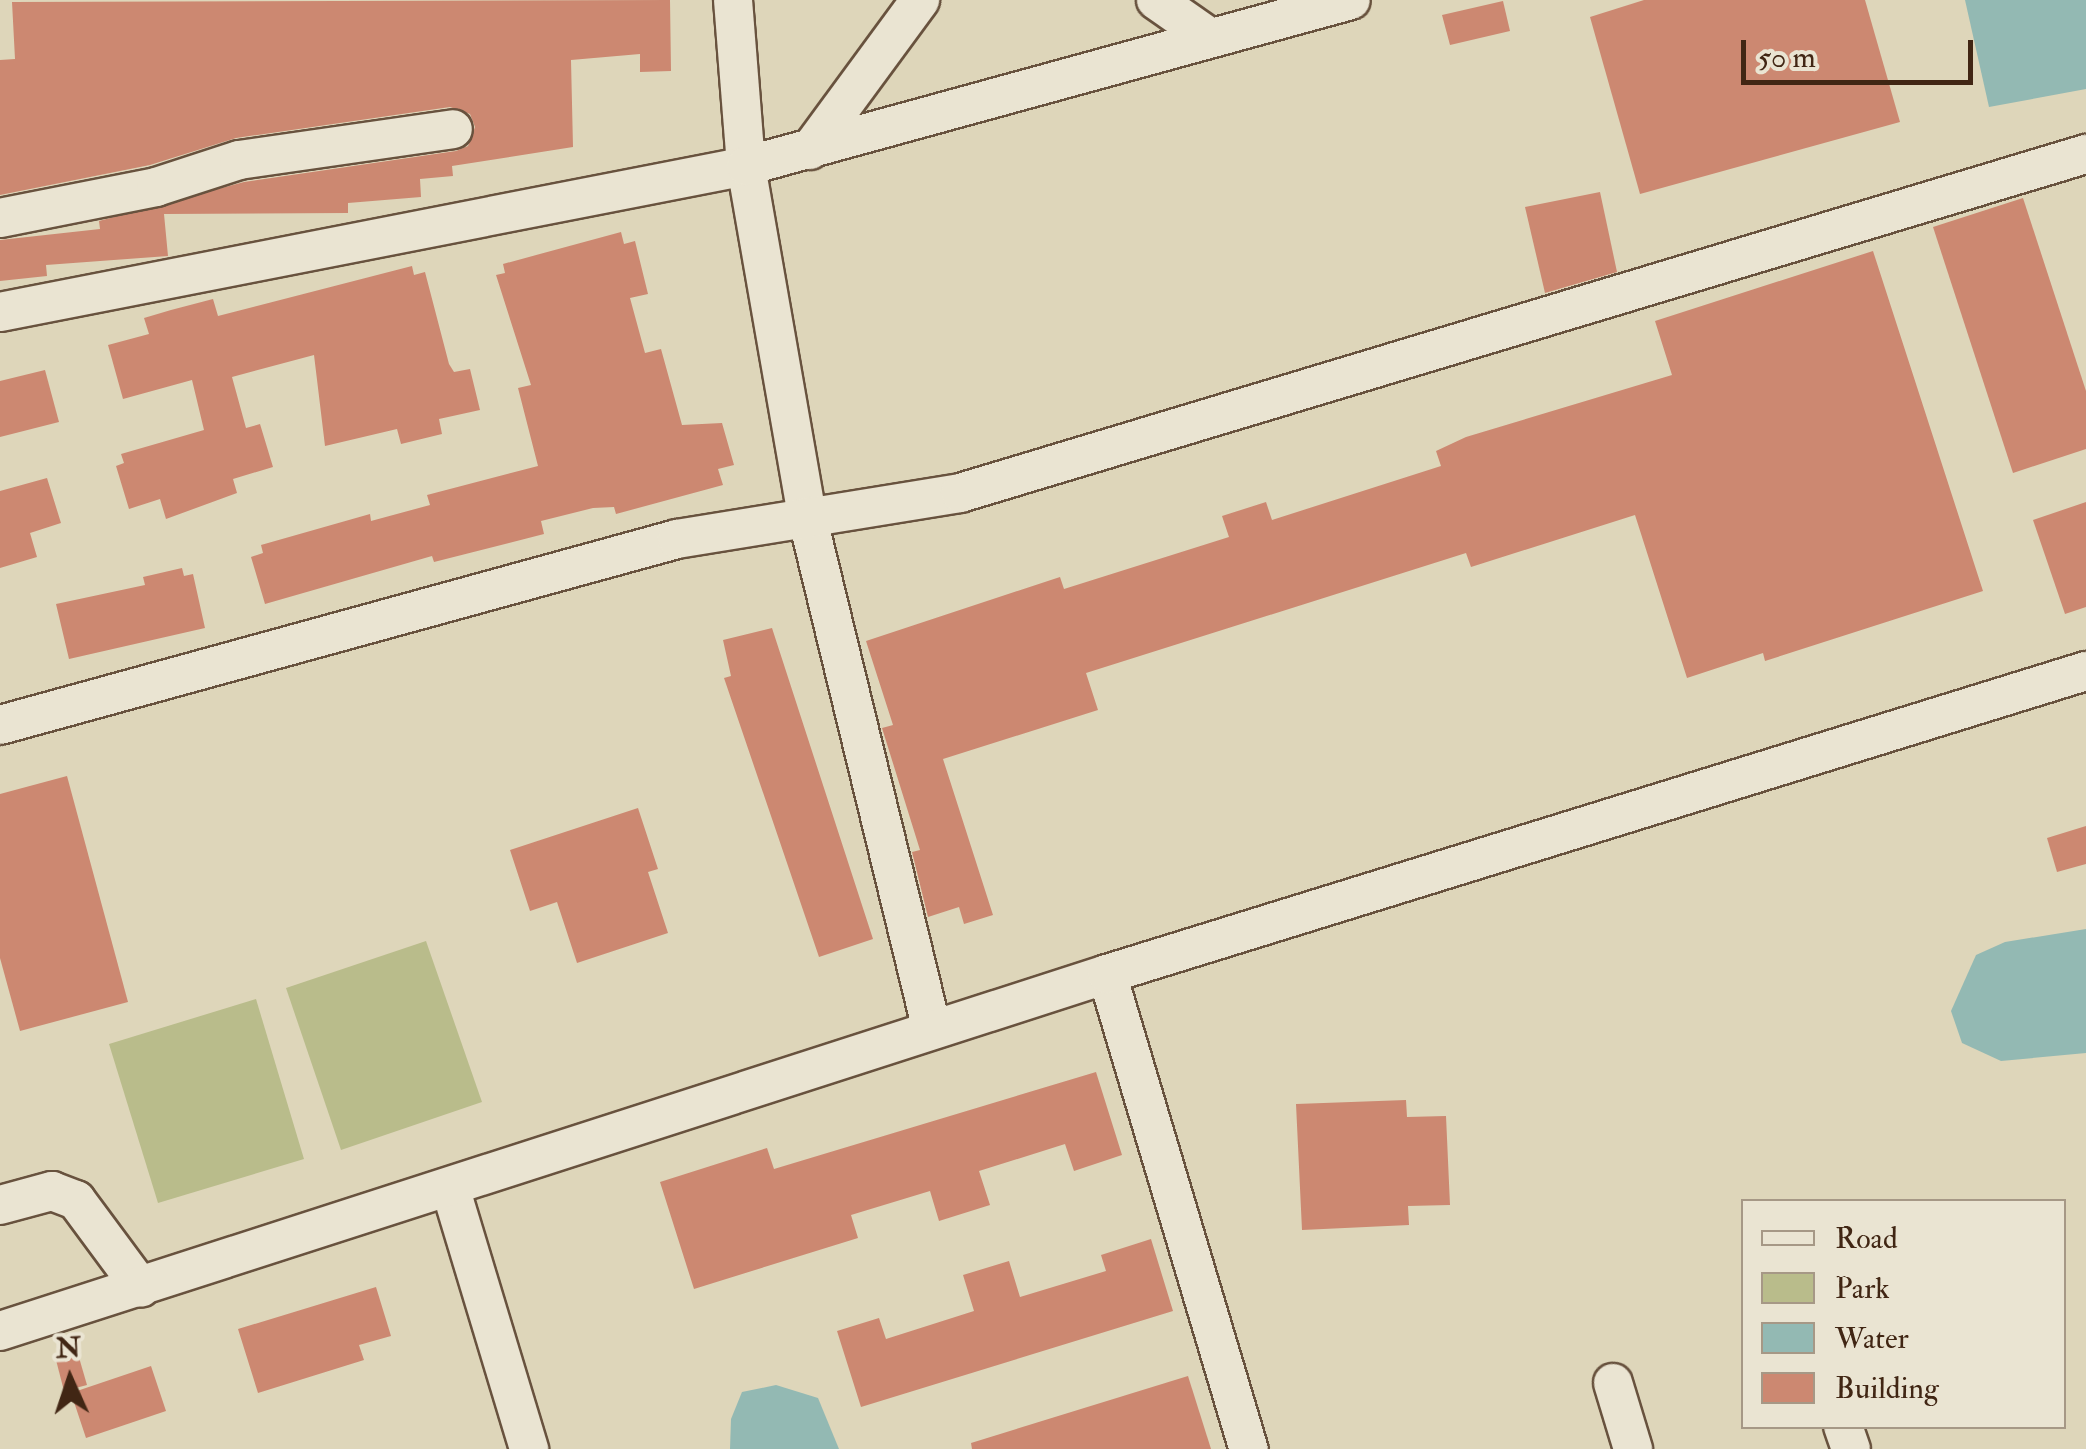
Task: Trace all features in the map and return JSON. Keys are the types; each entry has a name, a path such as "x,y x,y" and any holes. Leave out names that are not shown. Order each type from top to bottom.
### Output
{"street":[{"path":"733,0 746,166 808,516 932,1030"},
{"path":"810,150 920,0"},
{"path":"1156,0 1208,37"},
{"path":"0,312 746,166 1351,0"},
{"path":"0,218 156,187 239,160 453,129"},
{"path":"0,725 677,539 960,492 2086,154"},
{"path":"0,1330 141,1288 1107,974 2086,671"},
{"path":"1107,974 1249,1449"},
{"path":"450,1187 529,1449"},
{"path":"0,1205 52,1191 76,1200 141,1288"},
{"path":"1614,1384 1633,1449"}],"green space":[{"path":"426,941 482,1102 341,1150 286,988"},
{"path":"256,999 304,1159 158,1203 109,1044"}],"water":[{"path":"1965,0 2086,0 2086,89 1989,107"},
{"path":"2086,929 2086,1053 2001,1061 1962,1043 1951,1011 1976,955 2005,942"},
{"path":"776,1385 818,1398 839,1449 730,1449 731,1419 742,1392"}],"building":[{"path":"670,0 671,71 640,72 640,54 571,60 573,147 452,166 453,176 420,179 421,197 348,203 348,213 164,214 168,256 46,265 47,276 0,281 0,240 100,229 99,221 244,182 456,151 468,146 475,127 470,114 450,107 236,138 150,165 0,195 0,60 15,59 12,2"},
{"path":"1644,0 1865,0 1900,122 1640,194 1590,17"},
{"path":"1503,1 1510,31 1450,45 1442,15"},
{"path":"1600,192 1617,272 1545,293 1525,207"},
{"path":"2023,198 2086,391 2086,449 2013,473 1933,227"},
{"path":"621,232 624,244 635,241 648,294 630,298 645,353 661,349 682,425 722,423 734,465 718,469 723,485 616,514 614,507 593,508 541,521 544,534 434,562 432,556 265,604 251,557 263,553 261,545 370,514 371,521 430,505 427,495 538,466 518,388 531,385 496,275 505,273 503,264"},
{"path":"1873,251 1983,591 1765,661 1763,653 1687,678 1635,515 1471,567 1466,553 1086,673 1098,710 943,759 993,915 964,924 959,907 928,917 912,852 920,850 882,728 893,725 866,641 1060,577 1064,589 1229,537 1222,516 1266,502 1272,520 1441,466 1436,451 1466,437 1672,375 1655,321"},
{"path":"412,266 414,275 425,272 449,364 454,372 470,369 480,410 439,419 442,434 401,444 397,429 325,446 314,355 232,377 246,428 260,424 273,467 233,479 237,493 166,519 160,499 129,509 116,466 124,463 121,454 204,430 192,380 123,399 108,345 149,334 144,318 213,299 218,316"},
{"path":"45,370 59,422 0,437 0,381"},
{"path":"47,478 61,523 30,533 37,557 0,568 0,491"},
{"path":"2086,502 2086,607 2065,614 2033,520"},
{"path":"182,568 184,576 193,574 205,628 69,659 56,604 145,585 143,577"},
{"path":"772,628 873,939 819,957 724,678 731,676 723,640"},
{"path":"67,776 128,1002 20,1031 0,958 0,794"},
{"path":"638,808 658,869 648,872 668,933 577,963 557,902 530,911 510,850"},
{"path":"2086,826 2086,864 2057,872 2047,838"},
{"path":"1096,1072 1122,1155 1074,1171 1065,1144 979,1171 990,1205 939,1221 930,1191 851,1215 858,1238 694,1289 660,1182 767,1148 774,1169"},
{"path":"1406,1100 1407,1117 1446,1116 1450,1205 1408,1206 1409,1225 1302,1230 1296,1104"},
{"path":"1151,1239 1173,1311 861,1407 837,1331 879,1318 886,1339 974,1311 963,1275 1009,1261 1020,1297 1106,1271 1101,1255"},
{"path":"376,1287 391,1336 359,1345 364,1360 258,1393 238,1329"},
{"path":"78,1354 87,1385 64,1391 56,1360"},
{"path":"151,1366 166,1411 86,1438 71,1393"},
{"path":"1188,1376 1211,1449 972,1449 971,1443"}]}
